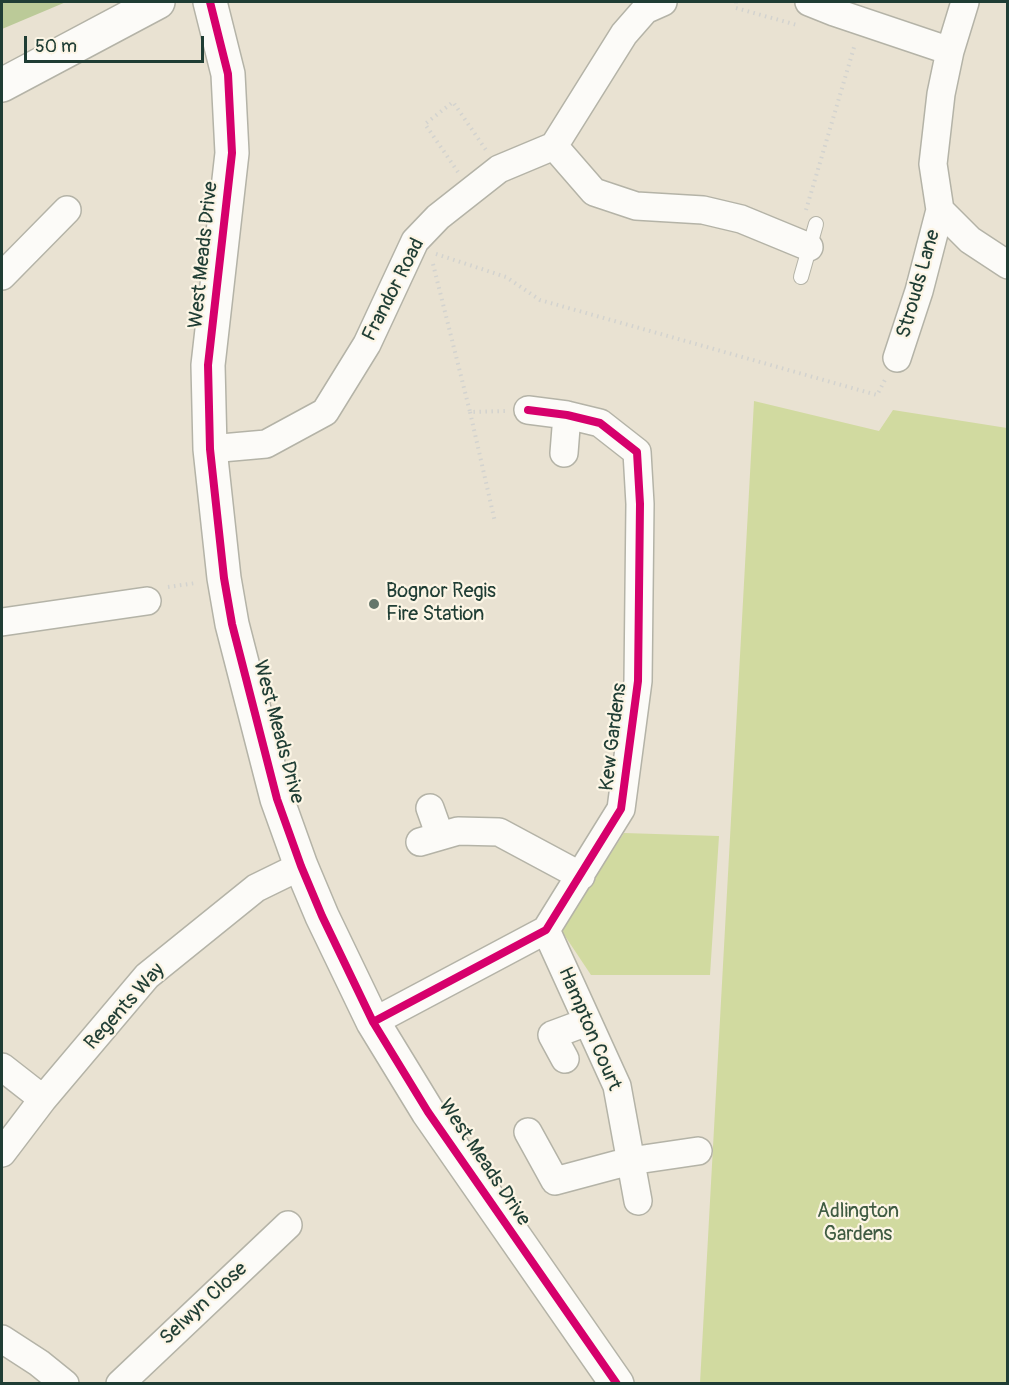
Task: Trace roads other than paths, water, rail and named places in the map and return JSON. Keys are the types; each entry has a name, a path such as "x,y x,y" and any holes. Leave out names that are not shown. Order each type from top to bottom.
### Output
{"street":[{"path":"2,85 158,2"},
{"name":"West Meads Drive","path":"210,2 228,74 232,153 208,366 210,449 224,578 232,624 277,799 322,916 373,1022 428,1112 617,1383"},
{"path":"965,2 950,51 941,94 933,164 940,210 970,240 1008,265"},
{"path":"648,4 624,34 554,146 594,192 636,206 703,210 807,238"},
{"path":"805,14 834,12 950,51"},
{"name":"Frandor Road","path":"210,449 266,444 325,412 367,344 415,241 438,217 499,169 554,146"},
{"path":"2,276 67,210"},
{"name":"Strouds Lane","path":"897,357 919,291 940,210"},
{"name":"Kew Gardens","path":"373,1022 546,930 621,809 638,681 640,504 637,452 600,423 567,415 528,410"},
{"path":"564,453 567,415"},
{"path":"2,622 147,601"},
{"path":"430,808 430,839 458,831 499,832 581,876"},
{"name":"Regents Way","path":"2,1153 43,1099 147,976 256,888 301,866"},
{"name":"Hampton Court","path":"546,930 617,1086 638,1202"},
{"path":"565,1059 552,1035 587,1022"},
{"path":"2,1067 43,1099"},
{"path":"528,1131 555,1182 630,1161 698,1151"},
{"name":"Selwyn Close","path":"120,1383 288,1226"},
{"path":"2,1340 39,1363 65,1383"}],"lane":[{"path":"801,277 807,238"}],"place":[{"name":"Bognor Regis Fire Station","path":"374,604"}],"park label":[{"name":"Adlington Gardens","path":"858,1224"}]}
